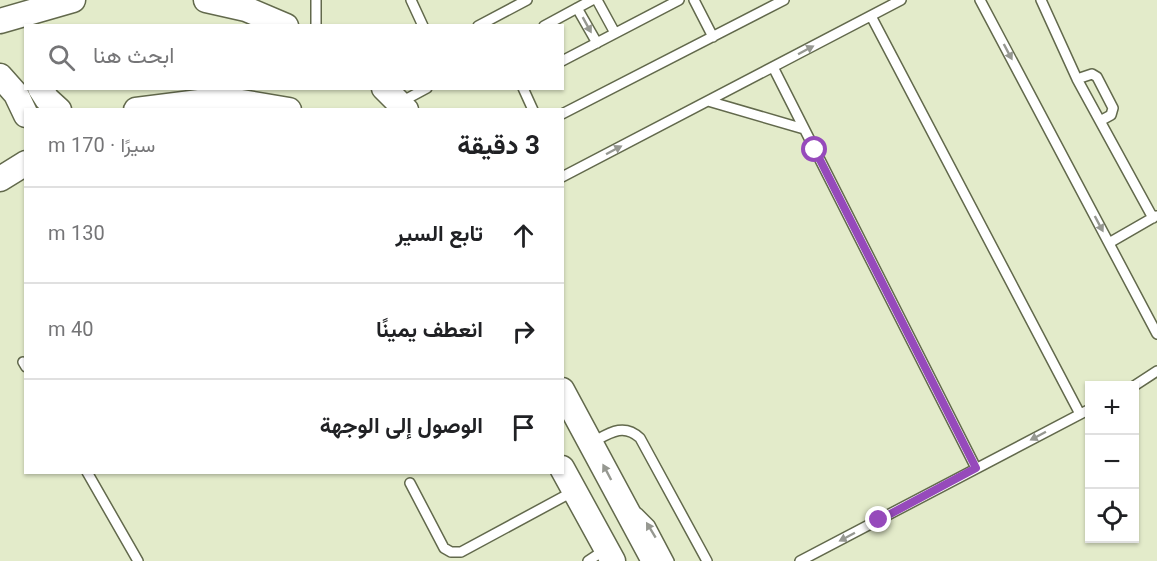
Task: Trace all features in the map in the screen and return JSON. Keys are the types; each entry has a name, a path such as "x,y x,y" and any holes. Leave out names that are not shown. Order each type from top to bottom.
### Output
{"street":[{"path":"0,21 43,16 73,0"},
{"path":"206,0 246,9 281,24"},
{"path":"0,76 16,94 24,110"},
{"path":"41,90 57,108"},
{"path":"152,108 223,99 277,108"},
{"path":"0,179 24,161"},
{"path":"564,394 654,561"},
{"path":"564,472 603,557"}],"lane":[{"path":"316,0 316,24"},
{"path":"411,0 422,24"},
{"path":"482,24 526,0"},
{"path":"548,24 592,0"},
{"path":"597,0 615,33"},
{"path":"564,60 679,0"},
{"path":"694,0 713,37"},
{"path":"564,113 784,0"},
{"path":"564,176 902,0"},
{"path":"980,0 1157,333"},
{"path":"1041,0 1077,80 1155,217 1109,243"},
{"path":"577,8 597,43"},
{"path":"870,16 1080,414"},
{"path":"773,67 976,468"},
{"path":"1077,80 1092,74 1097,77 1113,108 1111,115 1100,121"},
{"path":"397,100 421,90"},
{"path":"525,90 532,108"},
{"path":"708,101 804,129"},
{"path":"1139,383 1157,371"},
{"path":"800,561 1085,411"},
{"path":"591,443 620,429 634,433 640,438 707,561"},
{"path":"88,474 138,561"},
{"path":"410,483 444,548 452,552 461,552 574,491"},
{"path":"625,507 645,519 669,561"}],"route":[{"path":"815,150 976,468 879,520"}]}
